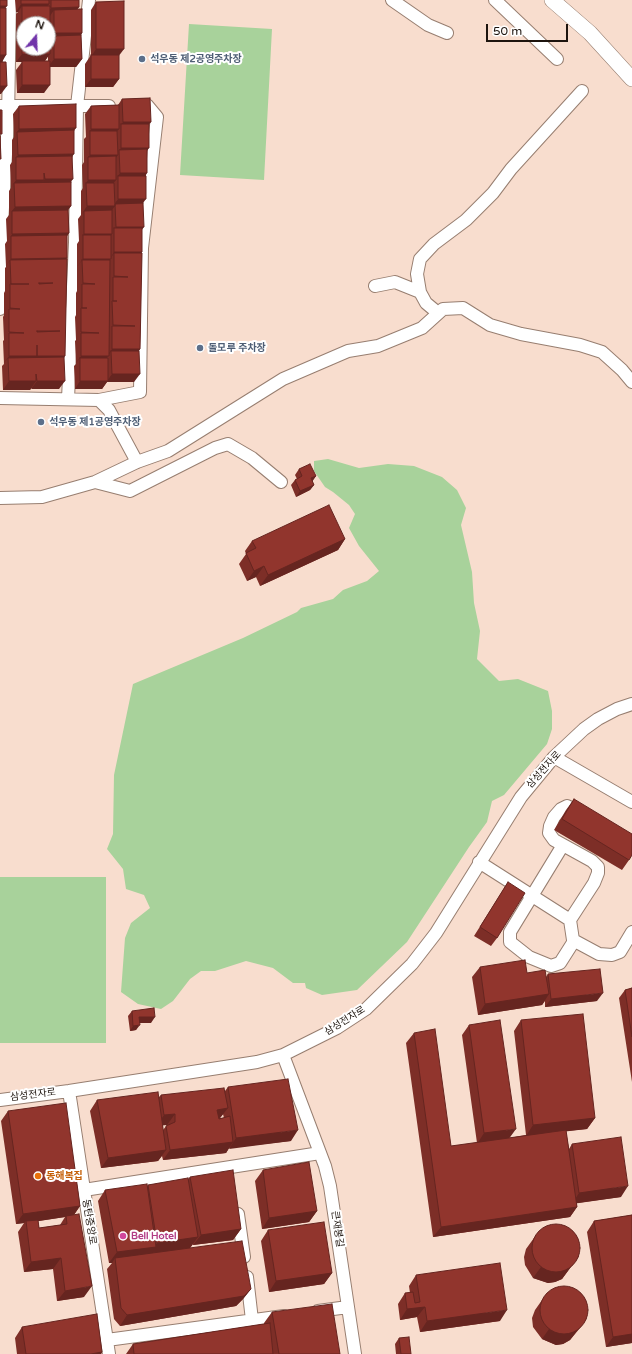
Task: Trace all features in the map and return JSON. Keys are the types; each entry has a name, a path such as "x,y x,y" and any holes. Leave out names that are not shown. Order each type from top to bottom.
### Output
{"main road":[{"path":"552,0 590,33 632,79"}],"street":[{"path":"0,309 4,106 10,0"},
{"path":"68,399 75,242 77,106 89,0"},
{"path":"392,0 428,25 447,32"},
{"path":"495,0 557,59"},
{"path":"438,313 426,303 420,292 417,274 420,260 434,244 466,220 493,193 511,169 582,92"},
{"path":"0,398 99,400 140,392 142,248 157,117 147,106 4,106"},
{"path":"375,286 395,282 420,292"},
{"path":"0,498 42,497 95,482 137,462 168,451 283,379 348,351 378,346 422,328 443,309 463,308 496,327 602,352 622,370 632,382"},
{"path":"99,400 109,410 137,462"},
{"path":"95,482 130,491 215,448 228,444 252,458 281,482"},
{"name":"삼성전자로","path":"0,1100 257,1062 284,1054 337,1028 366,1009 412,964 436,933 521,797 554,757 584,729 598,719 617,709 632,704"},
{"path":"554,757 632,802"},
{"path":"563,845 510,932 510,942 529,957 551,966 560,963 574,941 570,920 594,884 598,873 598,867 592,862 563,845 554,840 549,833 550,826 554,817 566,806 590,819"},
{"path":"479,862 533,895 537,901 570,920"},
{"path":"574,941 598,954 612,956 620,952 632,932"},
{"name":"큰재봉길","path":"284,1054 325,1166 334,1209 355,1354"},
{"name":"동탄중앙로","path":"69,1091 109,1354"},
{"path":"84,1190 320,1153"},
{"path":"232,1167 234,1182"},
{"path":"237,1205 252,1320"},
{"path":"107,1340 348,1307"}],"green space":[{"path":"189,24 272,29 264,180 180,175"},
{"path":"328,459 359,468 388,464 414,466 442,477 457,490 466,508 461,525 472,572 474,603 480,631 477,659 499,681 518,679 548,691 552,711 552,729 547,744 504,795 492,801 487,822 407,942 357,990 322,995 306,988 305,983 293,983 273,968 246,961 215,971 201,971 190,979 173,1001 161,1009 138,1004 121,992 125,938 131,923 150,908 144,895 126,889 123,869 107,849 113,834 114,775 133,684 243,638 297,612 301,608 333,599 343,590 367,581 379,571 359,546 349,528 355,514 349,505 325,487 314,471 314,461"},
{"path":"0,877 106,877 106,1043 0,1043"}],"building":[{"path":"0,0 7,0 7,6 0,6"},
{"path":"21,0 49,0 49,4 21,4"},
{"path":"51,0 79,0 79,7 51,8"},
{"path":"124,1 124,49 96,49 96,2"},
{"path":"22,6 50,6 50,16 22,16"},
{"path":"0,8 6,8 6,55 0,55"},
{"path":"82,9 82,33 56,33 56,16 54,16 54,10"},
{"path":"81,35 82,59 54,59 54,56 56,56 56,36"},
{"path":"91,55 119,55 119,79 91,79"},
{"path":"22,61 50,61 50,85 22,85"},
{"path":"0,62 6,62 7,86 0,86"},
{"path":"150,98 151,122 123,122 122,99"},
{"path":"76,104 76,128 19,129 19,106"},
{"path":"119,105 119,129 91,129 91,106"},
{"path":"0,110 2,110 2,134 0,134"},
{"path":"121,124 149,124 149,148 121,148"},
{"path":"74,130 74,154 18,155 17,132"},
{"path":"90,131 117,131 118,155 90,155"},
{"path":"0,136 1,159 0,159"},
{"path":"147,149 147,173 120,173 119,150"},
{"path":"72,156 73,179 45,179 44,173 44,180 16,180 16,157"},
{"path":"116,156 116,180 88,180 88,157"},
{"path":"118,176 146,176 146,199 118,199"},
{"path":"71,182 71,206 15,207 14,183"},
{"path":"86,183 114,183 115,206 87,206"},
{"path":"143,203 144,227 116,227 115,204"},
{"path":"68,210 69,233 12,234 12,211"},
{"path":"112,210 112,234 84,234 84,211"},
{"path":"114,228 142,228 142,252 114,252"},
{"path":"67,235 67,258 11,259 11,236"},
{"path":"83,235 111,235 111,259 83,259"},
{"path":"114,253 142,253 140,349 112,349 112,326 135,326 113,325 113,277 128,277 114,276"},
{"path":"67,259 65,356 9,356 9,333 24,333 9,332 9,309 20,309 10,308 10,260","holes":["37,331 60,331 37,332"]},
{"path":"82,260 110,260 109,356 81,356 81,333 99,333 81,332 82,284 95,284 83,283"},
{"path":"111,351 139,351 140,374 112,374"},
{"path":"64,357 65,381 37,381 36,374 36,381 9,381 8,358"},
{"path":"80,358 108,358 108,381 80,381"},
{"path":"310,464 316,476 311,478 314,485 300,491 295,480 302,476 299,469"},
{"path":"329,505 345,539 268,575 264,566 254,571 246,553 256,548 252,541"},
{"path":"574,799 632,834 632,855 629,860 562,819"},
{"path":"508,882 525,893 497,938 480,927"},
{"path":"525,960 527,973 545,970 549,994 485,1004 480,967"},
{"path":"600,969 603,993 551,999 548,974"},
{"path":"632,988 632,1037 625,990"},
{"path":"154,1008 155,1017 139,1017 140,1025 133,1026 132,1011"},
{"path":"583,1014 595,1118 533,1125 521,1020"},
{"path":"500,1020 516,1129 484,1133 469,1025"},
{"path":"435,1029 451,1146 566,1130 577,1207 441,1227 414,1033"},
{"path":"288,1079 298,1130 236,1138 228,1087"},
{"path":"224,1088 228,1108 217,1110 219,1119 230,1116 233,1142 170,1150 166,1126 175,1122 175,1114 164,1115 161,1095"},
{"path":"158,1092 166,1150 108,1158 97,1100"},
{"path":"66,1103 80,1206 23,1214 8,1111"},
{"path":"621,1137 628,1186 579,1193 572,1144"},
{"path":"309,1162 317,1211 269,1218 263,1170"},
{"path":"233,1170 241,1229 201,1235 190,1177"},
{"path":"188,1178 198,1237 157,1243 148,1185"},
{"path":"147,1184 156,1247 117,1252 105,1190"},
{"path":"79,1214 92,1286 65,1291 61,1258 31,1262 26,1221 38,1220 39,1228 67,1224 66,1216"},
{"path":"632,1215 632,1334 613,1337 594,1221"},
{"path":"324,1222 332,1273 276,1281 268,1230"},
{"path":"556,1224 565,1226 573,1231 578,1239 580,1248 578,1257 573,1265 565,1270 556,1272 547,1270 539,1265 534,1257 532,1248 534,1239 539,1231 547,1226"},
{"path":"242,1241 251,1289 244,1296 127,1315 121,1308 115,1258"},
{"path":"500,1263 507,1310 427,1321 425,1307 407,1309 405,1293 413,1292 415,1303 420,1302 416,1275"},
{"path":"564,1286 573,1288 581,1293 586,1301 588,1310 586,1319 581,1327 573,1332 564,1334 555,1332 547,1327 542,1319 540,1310 542,1301 547,1293 555,1288"},
{"path":"332,1304 340,1354 279,1354 272,1312"},
{"path":"97,1314 102,1352 91,1354 26,1354 22,1327"},
{"path":"270,1323 273,1354 134,1354 133,1344"},
{"path":"409,1337 411,1354 401,1354 399,1338"}],"place":[{"name":"석우동 제2공영주차장","path":"142,59"},
{"name":"돌모루 주차장","path":"200,348"},
{"name":"석우동 제1공영주차장","path":"41,422"},
{"name":"동해복집","path":"38,1176"},
{"name":"Bell Hotel","path":"123,1236"}]}
